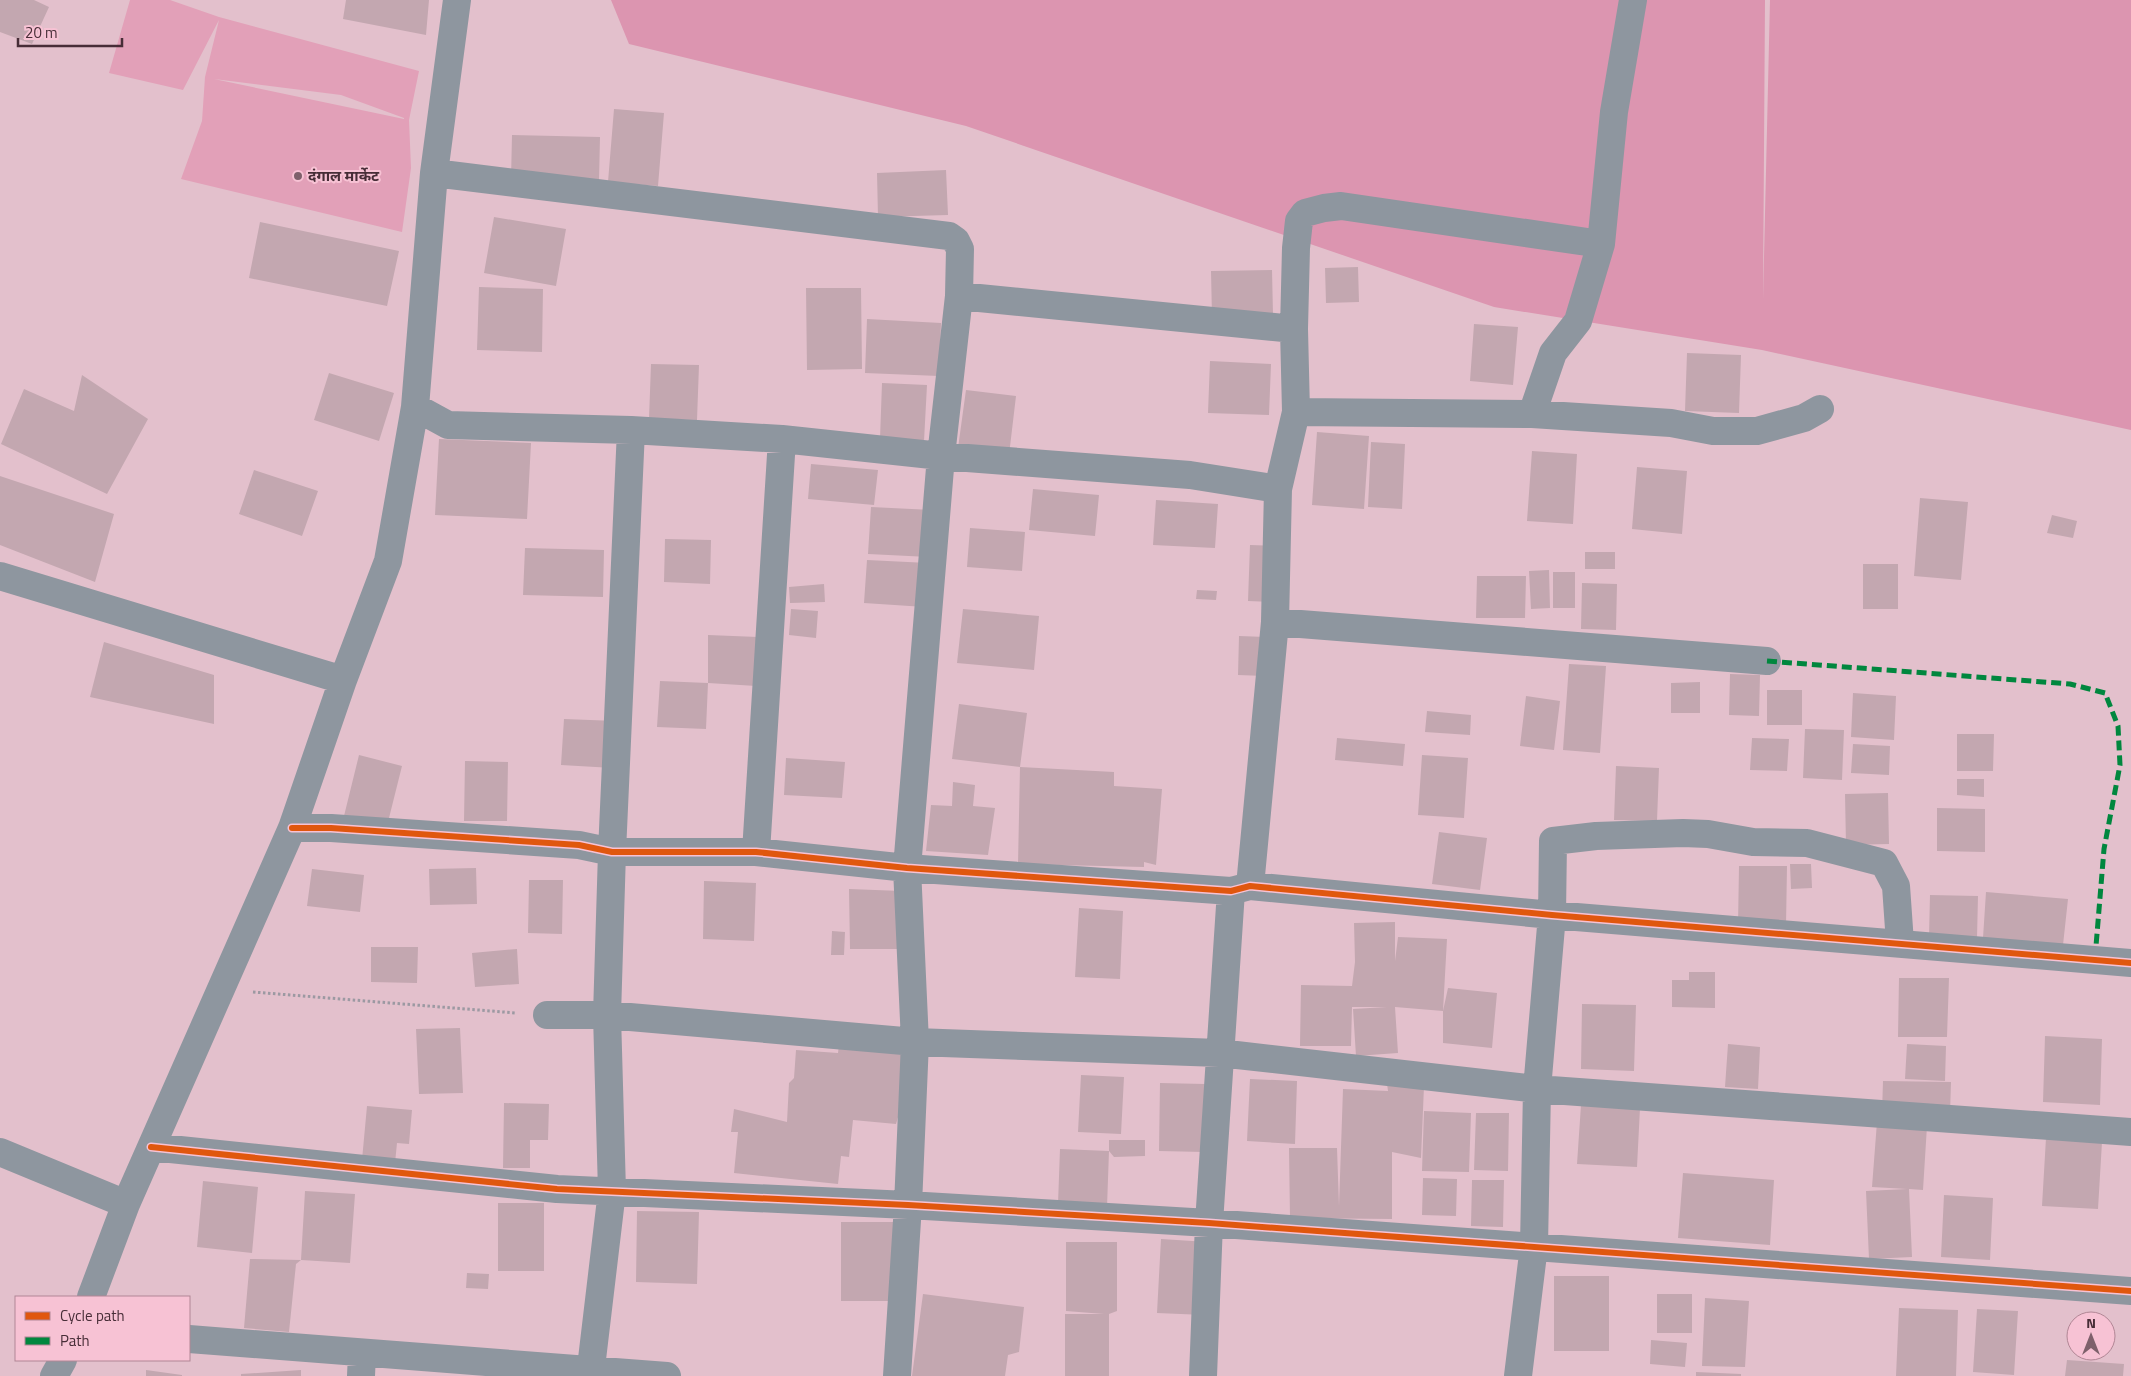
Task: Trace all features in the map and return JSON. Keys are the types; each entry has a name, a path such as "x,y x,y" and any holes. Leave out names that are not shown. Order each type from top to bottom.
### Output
{"street":[{"path":"92,1296 126,1204 292,828 343,680 388,561 415,407 434,173 457,0"},
{"path":"1532,414 1553,353 1578,320 1601,244 1614,112 1633,0"},
{"path":"434,173 949,236 956,241 960,249 959,296 941,456 907,868 915,1042 908,1205 897,1376"},
{"path":"1203,1376 1209,1223 1219,1053 1275,622 1278,489 1296,412 1294,329 1296,248 1299,221 1305,213 1341,206 1601,244"},
{"path":"959,296 1294,329"},
{"path":"415,407 448,425 631,430 782,439 941,456 1190,475 1278,489"},
{"path":"1296,412 1532,414 1671,423 1714,431 1757,431 1804,418 1820,409"},
{"path":"590,1373 612,1191 608,1015 612,852 631,430"},
{"path":"756,852 782,439"},
{"path":"0,576 343,680"},
{"path":"1275,622 1767,661"},
{"path":"292,828 331,828 569,845 612,852 756,852 907,868 1240,888 2131,963"},
{"path":"1518,1376 1534,1246 1537,1089 1552,915 1553,841 1641,833 1708,834 1753,842 1807,843 1884,863 1896,886 1900,944"},
{"path":"547,1015 608,1015 915,1042 1219,1053 1537,1089 2131,1132"},
{"path":"151,1147 558,1189 908,1205 1209,1223 2131,1291"},
{"path":"0,1152 126,1204"},
{"path":"190,1338 361,1364 667,1376"},
{"path":"54,1376 62,1361"}],"path":[{"path":"220,990 547,1015"}],"shaded area":[{"path":"130,0 170,0 219,17 419,71 409,120 411,168 402,232 181,179 202,121 205,77 219,20 183,90 109,73","holes":["214,79 341,95 404,119"]},
{"path":"611,0 1765,0 1763,300 1770,0 2131,0 2131,430 1762,350 1494,307 966,126 629,44"}],"building":[{"path":"0,0 34,0 49,7 32,44 0,32"},
{"path":"346,0 429,0 426,35 343,19"},
{"path":"614,109 664,113 658,186 608,182"},
{"path":"512,135 600,137 599,181 511,179"},
{"path":"946,170 948,215 878,217 877,173"},
{"path":"494,217 566,229 556,286 484,273"},
{"path":"260,222 399,251 387,306 249,278"},
{"path":"1358,267 1359,302 1326,303 1325,268"},
{"path":"1272,270 1273,315 1212,317 1211,271"},
{"path":"479,287 543,289 542,352 477,350"},
{"path":"806,288 861,288 862,369 807,370"},
{"path":"867,319 941,323 939,376 865,373"},
{"path":"1474,324 1518,327 1513,385 1470,381"},
{"path":"1687,353 1741,355 1739,413 1685,411"},
{"path":"1210,361 1271,364 1269,415 1208,413"},
{"path":"651,364 699,365 697,420 649,419"},
{"path":"329,373 394,393 379,441 314,420"},
{"path":"82,375 148,419 107,494 1,444 24,389 74,411"},
{"path":"882,383 927,385 924,441 880,439"},
{"path":"966,390 1016,396 1009,455 958,448"},
{"path":"1317,432 1369,436 1364,509 1312,505"},
{"path":"439,439 531,443 527,519 435,515"},
{"path":"1371,442 1405,444 1402,509 1368,507"},
{"path":"1532,451 1577,454 1573,524 1527,521"},
{"path":"811,464 878,470 874,505 808,499"},
{"path":"1637,467 1687,471 1682,534 1632,529"},
{"path":"254,470 318,491 302,536 239,514"},
{"path":"0,476 114,514 95,582 0,545"},
{"path":"1033,489 1099,495 1095,536 1029,530"},
{"path":"1920,498 1968,502 1961,580 1914,576"},
{"path":"1156,500 1218,504 1215,548 1153,545"},
{"path":"871,507 932,510 929,557 868,554"},
{"path":"2052,515 2077,521 2073,538 2047,533"},
{"path":"970,528 1025,532 1022,571 967,567"},
{"path":"665,539 711,540 710,584 664,582"},
{"path":"1250,545 1278,546 1275,602 1248,601"},
{"path":"525,548 604,550 603,597 523,595"},
{"path":"1585,552 1615,552 1615,569 1585,569"},
{"path":"867,560 928,563 925,607 864,603"},
{"path":"1863,564 1898,564 1898,609 1863,609"},
{"path":"1549,570 1550,608 1531,609 1529,571"},
{"path":"1553,572 1575,572 1575,608 1553,608"},
{"path":"1477,576 1526,576 1525,618 1476,618"},
{"path":"1582,583 1617,584 1616,630 1581,629"},
{"path":"824,584 825,602 790,603 789,587"},
{"path":"1197,590 1217,591 1216,600 1196,599"},
{"path":"791,609 818,611 816,638 789,635"},
{"path":"963,609 1039,616 1034,670 957,663"},
{"path":"708,635 758,637 756,686 708,683"},
{"path":"1239,636 1266,637 1265,676 1238,675"},
{"path":"104,642 214,675 214,724 90,697"},
{"path":"1569,664 1606,666 1600,753 1563,750"},
{"path":"1730,674 1760,675 1759,716 1729,715"},
{"path":"660,681 708,683 706,729 657,727"},
{"path":"1700,682 1700,713 1671,713 1671,683"},
{"path":"1767,690 1802,690 1802,725 1767,725"},
{"path":"1853,693 1896,696 1894,740 1851,737"},
{"path":"1526,696 1560,701 1554,750 1520,746"},
{"path":"959,704 1027,713 1020,767 952,759"},
{"path":"1427,711 1471,715 1470,735 1425,732"},
{"path":"564,719 616,721 613,768 561,765"},
{"path":"1805,729 1844,730 1842,780 1803,778"},
{"path":"1957,734 1994,734 1993,771 1957,771"},
{"path":"1337,738 1405,744 1403,766 1335,760"},
{"path":"1752,738 1789,739 1787,771 1750,770"},
{"path":"1853,744 1890,746 1889,775 1851,773"},
{"path":"359,755 402,766 387,826 344,816"},
{"path":"1422,755 1468,758 1464,818 1418,815"},
{"path":"786,758 845,762 842,798 784,795"},
{"path":"465,761 508,762 507,821 464,821"},
{"path":"1616,766 1659,768 1657,821 1614,820"},
{"path":"1020,767 1114,772 1114,786 1162,789 1156,865 1144,862 1144,867 1018,864"},
{"path":"1957,779 1984,779 1984,797 1957,795"},
{"path":"953,782 975,785 973,806 995,808 988,855 926,851 931,805 952,806"},
{"path":"1888,793 1889,844 1846,845 1845,794"},
{"path":"1937,808 1985,809 1985,852 1937,851"},
{"path":"1439,832 1487,838 1480,890 1432,884"},
{"path":"1790,864 1811,864 1812,888 1791,889"},
{"path":"1739,866 1787,866 1786,926 1738,926"},
{"path":"476,868 477,904 430,905 429,869"},
{"path":"312,869 364,875 360,912 307,906"},
{"path":"529,880 563,880 562,934 528,933"},
{"path":"704,881 756,883 754,941 703,939"},
{"path":"849,889 901,891 901,949 850,949"},
{"path":"1986,892 2068,899 2063,945 1983,938"},
{"path":"1930,895 1978,896 1977,938 1929,937"},
{"path":"1079,908 1123,911 1120,979 1075,977"},
{"path":"1395,922 1395,961 1398,937 1447,939 1443,1011 1395,1007 1398,1053 1356,1056 1353,1009 1387,1007 1352,1007 1351,1046 1300,1046 1301,985 1352,986 1355,962 1354,923"},
{"path":"832,931 845,932 844,955 831,955"},
{"path":"371,947 418,947 417,983 371,982"},
{"path":"517,949 519,984 475,987 472,953"},
{"path":"1689,972 1715,972 1715,1008 1672,1007 1672,980 1689,980"},
{"path":"1899,978 1949,978 1947,1037 1898,1037"},
{"path":"1448,988 1497,993 1492,1048 1443,1043 1443,1011"},
{"path":"1582,1004 1636,1005 1634,1071 1581,1069"},
{"path":"460,1028 463,1093 419,1094 416,1029"},
{"path":"2045,1036 2102,1039 2100,1105 2043,1102"},
{"path":"839,1044 906,1049 903,1100 896,1124 853,1120 849,1157 841,1156 838,1184 734,1173 738,1132 731,1132 734,1109 787,1122 789,1083 794,1078 796,1050 838,1053"},
{"path":"1728,1044 1760,1047 1758,1089 1725,1087"},
{"path":"1907,1044 1946,1046 1945,1081 1905,1079"},
{"path":"1081,1075 1124,1077 1121,1134 1078,1132"},
{"path":"1250,1079 1297,1081 1295,1144 1247,1141"},
{"path":"1883,1081 1951,1082 1950,1114 1882,1113"},
{"path":"1160,1083 1205,1084 1204,1152 1159,1151"},
{"path":"1387,1084 1424,1086 1421,1158 1392,1152 1392,1219 1290,1218 1289,1148 1337,1148 1339,1206 1343,1089 1388,1091"},
{"path":"504,1103 549,1104 548,1140 530,1140 530,1168 503,1168"},
{"path":"1581,1105 1640,1108 1637,1167 1577,1164"},
{"path":"367,1106 412,1110 409,1144 397,1143 395,1163 362,1160"},
{"path":"1424,1111 1471,1113 1469,1172 1422,1171"},
{"path":"1476,1113 1509,1113 1508,1171 1474,1170"},
{"path":"1877,1122 1927,1126 1923,1190 1909,1189 1912,1257 1869,1259 1866,1191 1907,1189 1872,1187"},
{"path":"2046,1138 2102,1142 2098,1209 2042,1206"},
{"path":"1109,1140 1145,1140 1145,1156 1114,1157 1109,1151"},
{"path":"1060,1149 1109,1151 1107,1207 1058,1204"},
{"path":"1683,1173 1774,1180 1770,1245 1678,1238"},
{"path":"1423,1178 1457,1179 1456,1216 1422,1215"},
{"path":"1472,1180 1504,1180 1503,1227 1471,1226"},
{"path":"203,1181 258,1187 252,1253 197,1247"},
{"path":"305,1191 355,1194 350,1263 301,1260"},
{"path":"1944,1195 1993,1198 1990,1260 1941,1257"},
{"path":"498,1203 544,1203 544,1271 498,1271"},
{"path":"637,1211 699,1212 697,1284 636,1282"},
{"path":"841,1222 902,1222 902,1301 841,1301"},
{"path":"1161,1239 1208,1242 1204,1315 1157,1313"},
{"path":"1066,1242 1117,1242 1117,1311 1109,1314 1109,1376 1065,1376 1065,1314 1104,1314 1066,1311"},
{"path":"250,1259 301,1260 296,1264 289,1332 244,1328"},
{"path":"467,1273 489,1274 488,1289 466,1288"},
{"path":"1554,1276 1609,1276 1609,1351 1554,1351"},
{"path":"923,1294 1024,1307 1019,1352 1008,1355 1005,1376 912,1376"},
{"path":"1657,1294 1692,1294 1692,1333 1657,1333"},
{"path":"1705,1298 1749,1301 1745,1367 1702,1366"},
{"path":"1899,1308 1958,1310 1956,1376 1896,1376"},
{"path":"1977,1309 2018,1311 2014,1375 1973,1372"},
{"path":"1651,1340 1687,1343 1685,1367 1650,1364"},
{"path":"2067,1361 2124,1364 2123,1376 2065,1376"},
{"path":"146,1370 182,1375 182,1376 146,1376"},
{"path":"301,1370 301,1376 241,1376 241,1374"},
{"path":"1696,1372 1741,1374 1741,1376 1696,1376"}],"marked path":[{"path":"1767,661 2070,684 2105,693 2118,726 2120,765 2104,849 2096,946"}],"cycle path":[{"path":"292,828 331,828 579,845 612,852 756,852 907,868 1231,891 1250,886 1552,915 2131,963"},
{"path":"151,1147 557,1189 908,1205 1209,1223 2131,1291"}],"place":[{"name":"दंगाल मार्केट","path":"298,176"}]}
